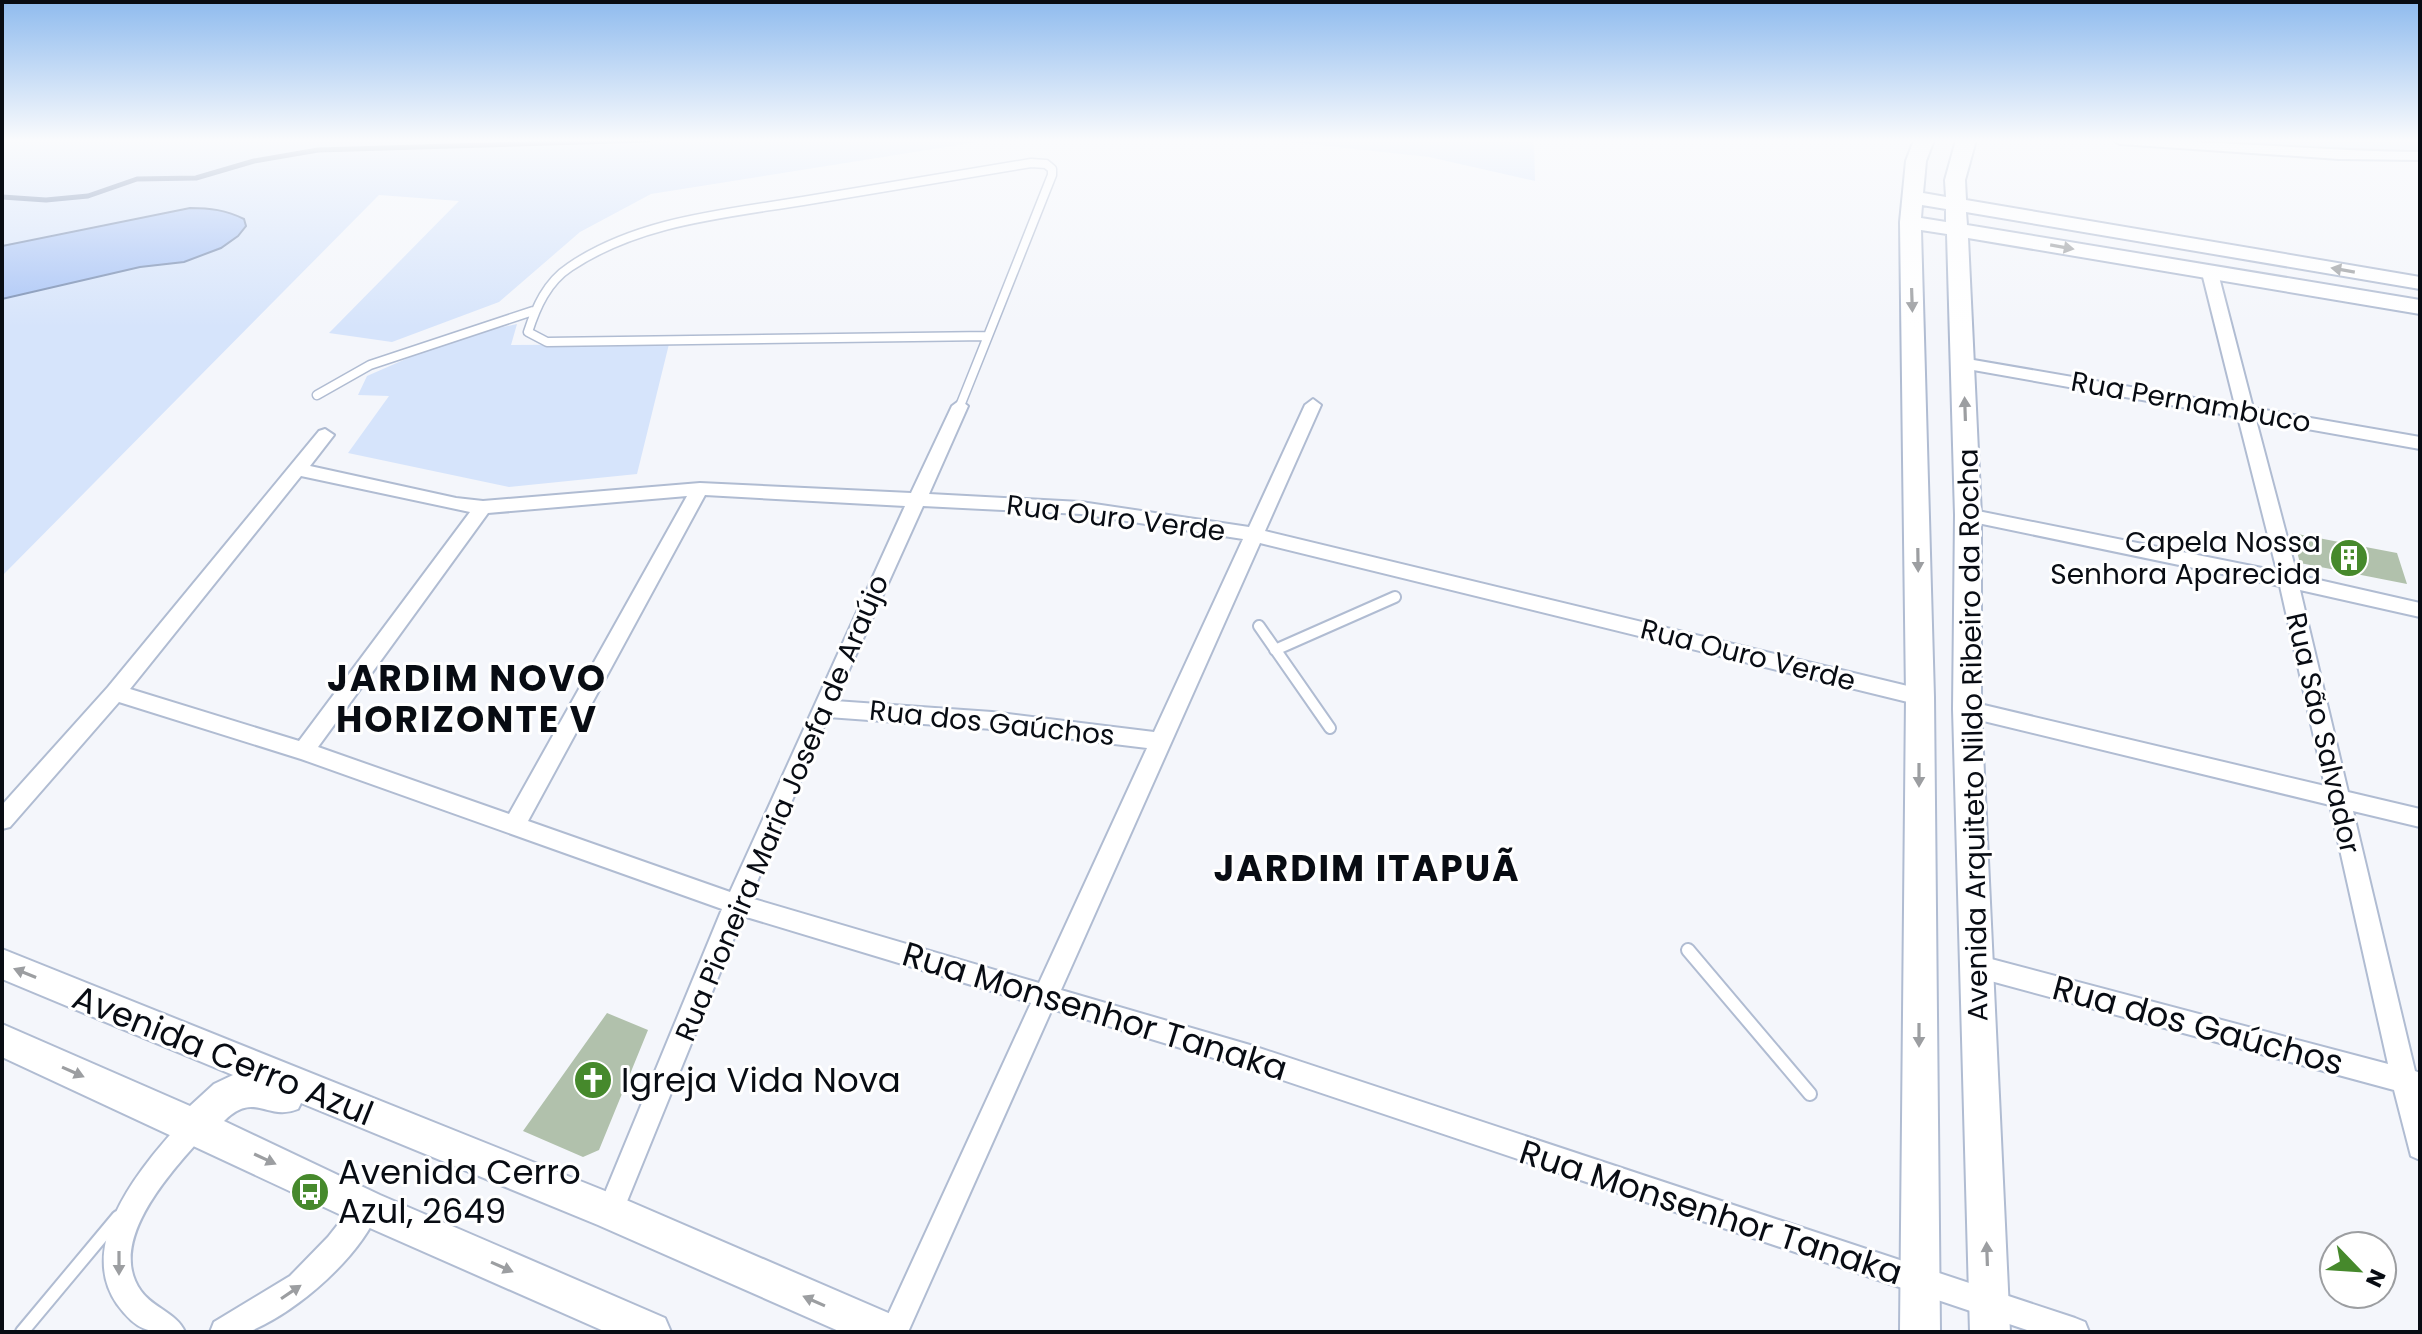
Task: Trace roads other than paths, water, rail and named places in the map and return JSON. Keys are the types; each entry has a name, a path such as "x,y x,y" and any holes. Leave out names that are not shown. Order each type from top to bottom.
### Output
{"main road":[{"name":"Avenida Arquiteto Nildo Ribeiro da Rocha","path":"1911,202 1920,697 1920,1332"},
{"path":"1945,202 2420,283"},
{"name":"Avenida Arquiteto Nildo Ribeiro da Rocha","path":"1956,204 1968,515 1967,709 1989,1318"},
{"path":"1910,222 2420,307"},
{"name":"Avenida Cerro Azul","path":"2,964 610,1212 886,1332"},
{"path":"2,1040 195,1126 367,1208 651,1332"},
{"path":"195,1126 225,1096 242,1088 254,1087 408,1131"}],"street":[{"name":"Rua São Salvador","path":"2210,273 2288,579 2338,799 2412,1082 2420,1147"},
{"name":"Rua Pernambuco","path":"1962,363 2420,443"},
{"path":"894,1332 1313,405"},
{"name":"Rua Pioneira Maria Josefa de Araújo","path":"610,1212 736,904 821,709 960,406"},
{"path":"2,820 115,693 325,435"},
{"name":"Rua Ouro Verde","path":"297,469 456,504 483,507 700,489 1081,508 1161,518 1255,535 1920,697"},
{"path":"515,824 700,489"},
{"path":"304,751 483,507"},
{"path":"1968,515 2288,579 2420,610"},
{"name":"Rua Monsenhor Tanaka","path":"115,693 304,751 736,904 1250,1057 1920,1280 1989,1318 2075,1332"},
{"name":"Rua dos Gaúchos","path":"821,709 948,715 1039,724 1162,742"},
{"path":"1967,709 2420,818"},
{"name":"Rua dos Gaúchos","path":"1976,966 2412,1082"},
{"path":"157,1329 128,1302 117,1271 120,1233 138,1194 195,1126"},
{"path":"224,1332 300,1286 338,1247 367,1208"}],"lane":[{"path":"806,202 659,228 592,255 568,268 550,284 533,311 528,332 547,342 988,336"},
{"path":"960,406 1041,202"},
{"path":"317,395 383,360 533,311"},
{"path":"1275,650 1395,597"},
{"path":"1259,626 1330,728"},
{"path":"1688,950 1810,1094"},
{"path":"22,1332 138,1194"}],"water":[{"path":"190,208 231,213 244,219 246,226 221,248 184,262 140,267 2,299 2,246"}],"place":[{"name":"Capela Nossa Senhora Aparecida","path":"2349,558"},
{"name":"Igreja Vida Nova","path":"593,1080"},
{"name":"Avenida Cerro Azul, 2649","path":"310,1192"}],"district":[{"name":"JARDIM NOVO HORIZONTE V","path":"467,698"},
{"name":"JARDIM ITAPUÃ","path":"1367,868"}]}
